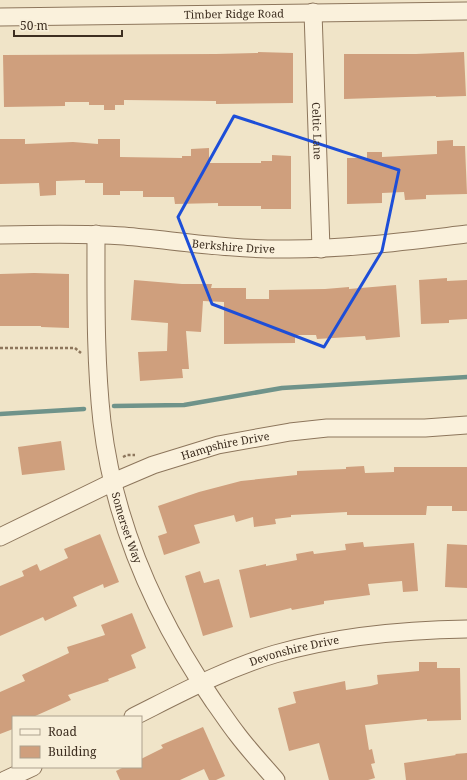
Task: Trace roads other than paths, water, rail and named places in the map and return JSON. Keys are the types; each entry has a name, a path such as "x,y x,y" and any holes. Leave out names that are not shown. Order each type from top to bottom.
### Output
{"street":[{"name":"Timber Ridge Road","path":"0,17 467,11"},
{"name":"Celtic Lane","path":"313,12 321,249"},
{"name":"Berkshire Drive","path":"0,235 96,234 234,247 321,249 467,234"},
{"name":"Somerset Way","path":"96,234 97,365 102,422 109,464 121,516 146,581 182,653 236,734 276,780"},
{"name":"Hampshire Drive","path":"0,538 113,482 153,465 183,455 249,438 326,428 425,428 467,426"},
{"name":"Devonshire Drive","path":"135,716 201,683 274,655 314,644 394,632 467,629"},
{"path":"5,780 26,773"}],"waterway":[{"path":"114,406 184,405 282,388 467,377"},
{"path":"0,414 84,409"}]}
